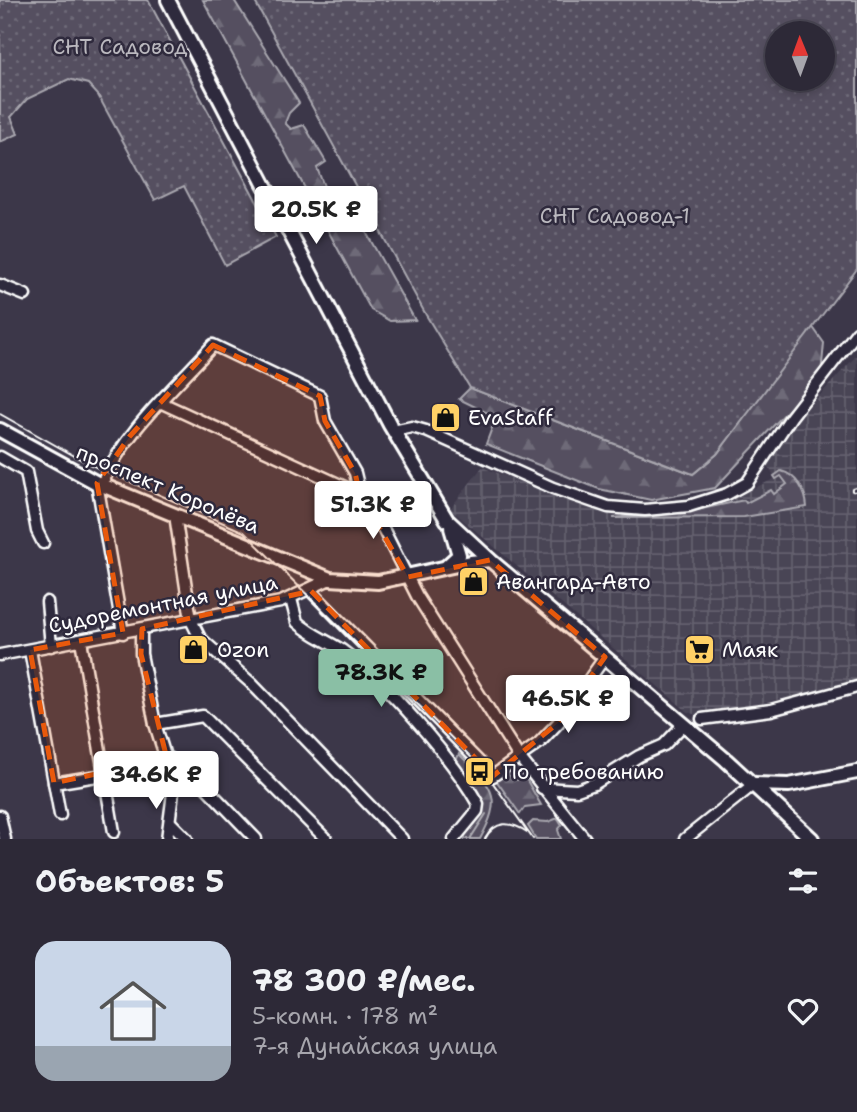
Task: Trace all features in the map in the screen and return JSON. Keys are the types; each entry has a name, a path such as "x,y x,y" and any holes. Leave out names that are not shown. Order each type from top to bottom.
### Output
{"main road":[{"path":"168,0 393,431 447,520 459,550 457,559 444,568"},
{"name":"проспект Королёва","path":"0,430 99,484 330,579 363,583 490,561"},
{"path":"447,520 490,561 684,724 812,839"},
{"path":"754,785 789,785 857,772"}],"street":[{"path":"0,285 25,295"},
{"path":"393,431 412,427 426,431 553,488 608,507 645,510 689,506 727,494 747,483 775,438 857,332"},
{"path":"123,633 99,484 113,458 213,345 320,396 325,421 355,473 360,494"},
{"path":"162,403 360,494 372,508 417,596 519,757 585,839"},
{"path":"0,457 26,472 37,531 43,543"},
{"path":"175,514 191,620 200,638 251,683 402,839"},
{"name":"Судоремонтная улица","path":"0,655 292,599 330,579"},
{"path":"310,590 493,776 539,743 558,723 605,657"},
{"path":"292,599 298,622 359,665 428,735 472,793 478,804 477,811 454,839"},
{"path":"47,602 51,646"},
{"path":"141,629 141,654 155,724 174,785 167,839"},
{"path":"81,640 114,832"},
{"path":"30,649 60,815"},
{"path":"702,719 771,709 857,687"},
{"path":"155,724 203,716 326,839"},
{"path":"542,788 577,790 594,784 639,756 664,746 684,724"},
{"path":"54,783 103,775 167,759 174,760 198,779 257,839"},
{"path":"685,839 754,785"},
{"path":"0,816 5,839"},
{"path":"170,822 187,839"}],"highlighted area":[{"path":"213,345 320,396 325,421 355,473 360,494 408,577 490,560 605,657 558,723 493,776 311,591 142,629 141,654 167,759 54,783 30,650 123,633 97,483 130,436"}],"shaded area":[{"path":"857,355 857,683 699,716 688,712 450,509 482,467 587,507 619,513 715,503 746,492 776,478 765,463 785,433"}],"green space":[{"name":"СНТ Садовод","path":"0,0 148,0 276,237 225,265 184,186 155,200 98,95 88,84 69,79 27,99 11,117 18,134 0,142"},
{"path":"203,0 234,0 299,103 289,113 285,123 291,129 304,125 326,162 317,168 328,197 356,198 366,215 362,225 415,320 390,321 371,310"},
{"name":"СНТ Садовод-1","path":"254,0 857,0 857,269 717,454 693,474 470,388 426,315"},
{"path":"812,326 824,343 821,375 715,488 651,500 599,489 486,444 496,417 459,399 470,388 693,474 717,454"},
{"path":"781,471 792,476 800,485 807,507 744,517 613,518 687,512 744,500 746,503 771,490 774,494 787,484 781,476 776,479 774,476"},
{"path":"459,754 491,792 492,811 480,839 456,839 477,813 454,765"},
{"path":"503,772 517,780 522,774 541,805 525,807 520,814 496,780"},
{"path":"558,818 562,825 558,830 561,839 536,839 528,826 533,821 548,822"}],"waterway":[{"path":"470,839 486,814"}],"tram line":[{"path":"0,414 87,463 244,532 483,769 533,839"},
{"path":"485,839 494,828 504,824 527,832"}],"railway":[{"path":"853,490 857,489"}],"place":[{"name":"EvaStaff","path":"445,418"},
{"name":"Авангард-Авто","path":"473,582"},
{"name":"Ozon","path":"194,650"},
{"name":"Маяк","path":"699,650"},
{"name":"По требованию","path":"480,772"}]}
